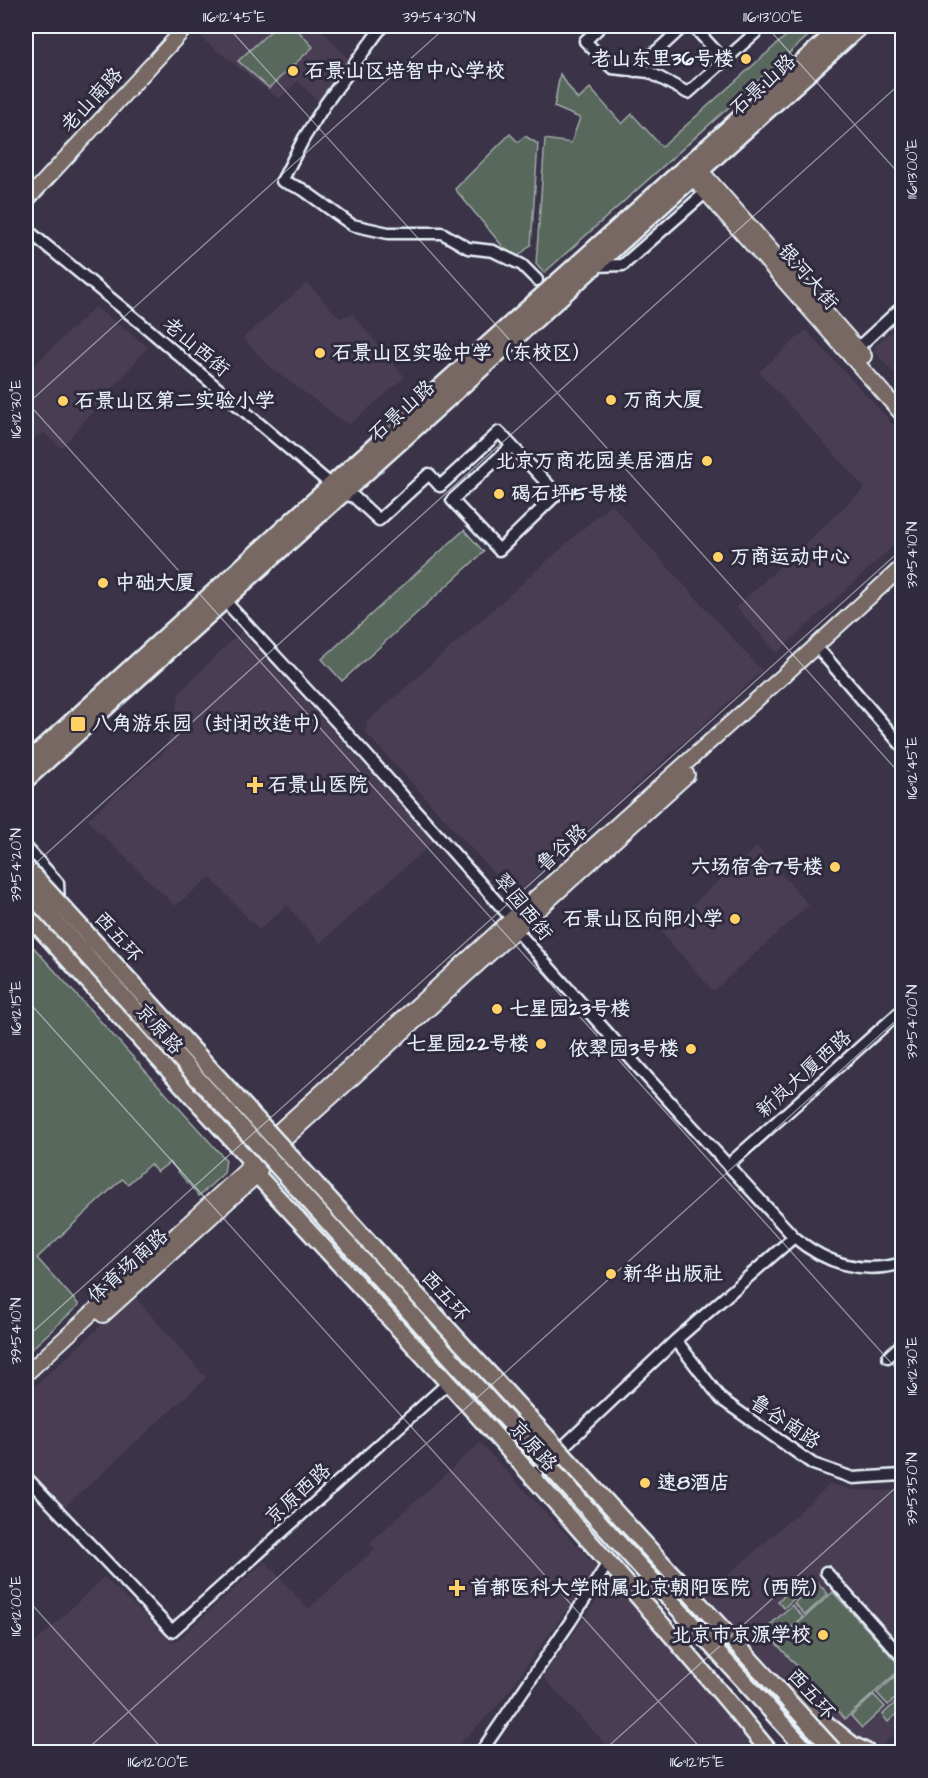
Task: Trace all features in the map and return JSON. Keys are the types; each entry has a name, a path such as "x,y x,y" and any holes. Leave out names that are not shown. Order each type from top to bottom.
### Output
{"highway":[{"name":"石景山路","path":"26,763 595,266 824,31 842,26"},
{"name":"石景山路","path":"26,780 224,600 337,489 692,168 861,26"},
{"name":"西五环","path":"26,867 835,1752"},
{"name":"西五环","path":"26,890 808,1752"},
{"name":"京原路","path":"26,913 251,1168"},
{"name":"京原路","path":"26,924 532,1476 770,1752"},
{"path":"768,1677 853,1745 867,1752"},
{"path":"753,1693 801,1752"}],"main road":[{"name":"老山南路","path":"26,201 187,26"},
{"name":"银河大街","path":"692,168 706,192 854,352 903,400"},
{"name":"银河大街","path":"692,168 854,352 903,414"},
{"name":"鲁谷路","path":"251,1168 262,1165 286,1138 514,925 903,567"},
{"name":"鲁谷路","path":"514,925 903,580"},
{"name":"体育场南路","path":"26,1374 251,1168"},
{"name":"体育场南路","path":"26,1385 251,1168"}],"street":[{"path":"384,26 326,103 282,180 302,189 352,225 388,233 442,233 468,248 493,250 522,265 537,280"},
{"path":"601,26 585,41 612,68 648,72 688,93 763,26"},
{"path":"635,70 684,26"},
{"path":"693,26 724,60"},
{"path":"595,266 623,265 706,192"},
{"name":"老山西街","path":"26,229 337,489 354,497 379,520 429,474 440,486 499,432 512,446"},
{"path":"854,352 903,307"},
{"path":"512,446 557,494 499,550 452,501 512,446"},
{"name":"翠园西街","path":"224,600 364,752 647,1077 794,1237"},
{"path":"822,653 903,746"},
{"path":"26,847 58,883 62,953"},
{"name":"新岚大厦西路","path":"728,1165 903,1010"},
{"path":"532,1476 676,1340 794,1237 824,1257 842,1264 861,1268 879,1268 903,1263"},
{"name":"鲁谷南路","path":"676,1340 721,1399 813,1464 853,1478 903,1475"},
{"path":"888,1357 903,1344"},
{"name":"京原西路","path":"26,1477 172,1631 448,1383"},
{"path":"481,1752 608,1563"},
{"path":"826,1572 903,1657"}],"shaded area":[{"name":"石景山区培智中心学校","path":"212,26 318,26 350,61 320,103 298,81 279,99 201,38"},
{"name":"石景山区实验中学（东校区）","path":"307,283 340,318 352,314 405,377 349,425 271,368 243,338"},
{"name":"石景山区第二实验小学","path":"95,307 148,347 61,448 44,433 35,438 26,430 26,373"},
{"path":"902,322 902,382 874,351 874,347"},
{"path":"806,330 902,434 902,538 777,653 736,607 865,488 759,372"},
{"path":"611,504 762,671 515,896 366,733 367,722"},
{"name":"石景山医院","path":"241,632 434,841 320,943 287,905 259,930 210,877 175,906 87,820 166,750 180,693"},
{"name":"石景山区向阳小学","path":"757,847 809,905 713,991 661,932"},
{"path":"134,1296 206,1378 65,1507 26,1465 26,1394"},
{"path":"480,1443 597,1567 500,1703 451,1752 26,1752 26,1652 104,1577 174,1643 265,1561 308,1609 375,1549 369,1543"},
{"name":"北京市京源学校","path":"830,1484 854,1490 902,1490 902,1726 879,1749 867,1744 815,1708 779,1675 706,1595"},
{"path":"613,1577 759,1752 613,1752 543,1677"}],"green space":[{"path":"276,26 294,26 313,47 269,88 238,61"},
{"path":"797,26 812,26 816,29 544,273 536,264 545,139 571,143 580,118 554,107 560,74 578,100 590,88 622,124 632,114 662,147"},
{"path":"510,134 518,142 525,136 538,144 531,245 514,260 455,189"},
{"path":"464,530 484,552 342,681 322,659"},
{"path":"26,939 226,1160 224,1173 199,1196 170,1162 157,1172 150,1164 128,1184 122,1179 37,1258 79,1305 26,1354"},
{"path":"817,1582 828,1594 805,1615 794,1603"},
{"path":"792,1588 798,1595 784,1608 778,1601"},
{"path":"833,1592 902,1668 845,1719 776,1643"},
{"path":"792,1605 803,1617 780,1638 769,1626"},
{"path":"900,1672 902,1692 888,1705 877,1693"},
{"path":"874,1695 885,1707 862,1728 851,1716"},
{"path":"896,1702 902,1709 888,1722 882,1715"}],"place":[{"name":"老山东里36号楼","path":"746,59"},
{"name":"石景山区培智中心学校","path":"293,71"},
{"name":"石景山区实验中学（东校区）","path":"320,353"},
{"name":"万商大厦","path":"611,400"},
{"name":"石景山区第二实验小学","path":"63,401"},
{"name":"北京万商花园美居酒店","path":"707,461"},
{"name":"碣石坪15号楼","path":"499,494"},
{"name":"万商运动中心","path":"718,557"},
{"name":"中础大厦","path":"103,583"},
{"name":"八角游乐园（封闭改造中）","path":"78,724"},
{"name":"石景山医院","path":"255,785"},
{"name":"六场宿舍7号楼","path":"835,867"},
{"name":"石景山区向阳小学","path":"735,919"},
{"name":"七星园23号楼","path":"497,1009"},
{"name":"七星园22号楼","path":"541,1044"},
{"name":"依翠园3号楼","path":"691,1049"},
{"name":"新华出版社","path":"611,1274"},
{"name":"速8酒店","path":"645,1483"},
{"name":"首都医科大学附属北京朝阳医院（西院）","path":"457,1588"},
{"name":"北京市京源学校","path":"823,1635"}]}
